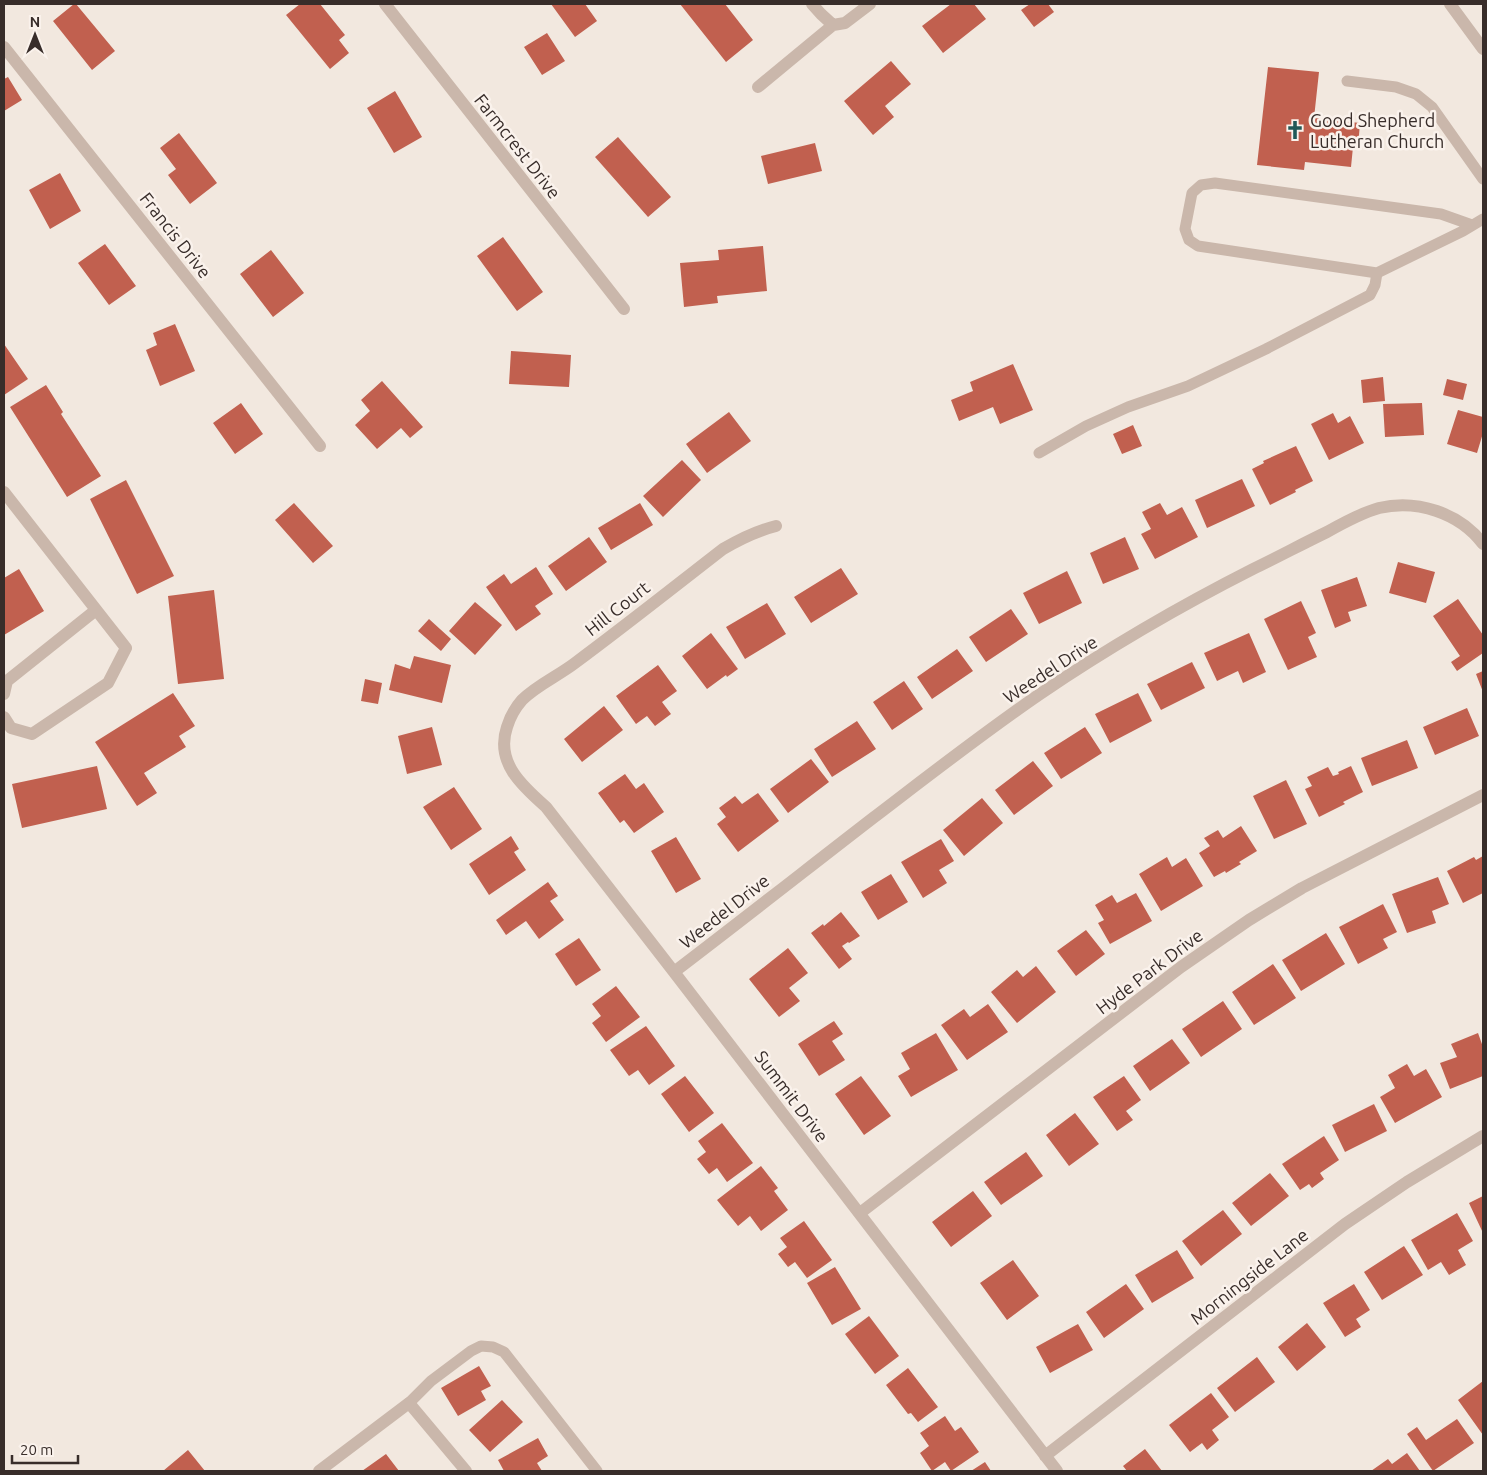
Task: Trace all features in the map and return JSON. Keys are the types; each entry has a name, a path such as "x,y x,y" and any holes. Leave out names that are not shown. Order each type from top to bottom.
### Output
{"street":[{"name":"Farmcrest Drive","path":"385,4 624,309"},
{"path":"812,4 833,25"},
{"path":"758,87 833,25 845,23 870,4"},
{"path":"1450,4 1483,49"},
{"name":"Francis Drive","path":"4,47 320,446"},
{"path":"4,492 126,648 108,683 32,734 11,728 4,717"},
{"name":"Weedel Drive","path":"674,972 1002,721 1083,667 1222,585 1362,514 1380,508 1397,506 1429,508 1459,521 1471,530 1483,544"},
{"name":"Hill Court","path":"504,742 506,728 512,713 521,701 533,691 572,665 723,549 739,539 776,526"},
{"path":"4,694 7,681 96,610"},
{"name":"Summit Drive","path":"504,742 506,758 514,776 546,807 1057,1471"},
{"name":"Hyde Park Drive","path":"860,1213 1181,967 1232,931 1302,888 1483,795"},
{"name":"Morningside Lane","path":"1045,1456 1345,1224 1407,1182 1483,1136"},
{"path":"321,1470 410,1403 466,1471"}],"lane":[{"path":"1348,82 1396,87 1416,94 1432,107 1483,179"},
{"path":"1472,225 1441,214 1215,183 1201,185 1192,193 1185,229 1189,240 1198,246 1377,273 1472,225 1483,218"},
{"path":"1039,453 1086,426 1128,407 1188,386 1266,349 1370,295 1375,285 1377,273"},
{"path":"410,1403 431,1381 471,1351 481,1346 493,1347 504,1352 597,1471"}],"building":[{"path":"76,4 115,51 92,70 53,21"},
{"path":"300,4 320,4 345,35 339,40 349,53 330,69 286,15"},
{"path":"551,4 585,4 597,21 575,37"},
{"path":"680,4 725,4 753,40 726,62"},
{"path":"951,4 974,4 986,19 943,53 922,26"},
{"path":"1030,4 1048,4 1054,12 1034,27 1021,10"},
{"path":"547,33 565,61 542,75 524,47"},
{"path":"891,61 911,84 885,106 894,117 873,135 844,101"},
{"path":"1268,67 1319,72 1314,118 1360,123 1358,147 1353,147 1351,167 1305,162 1304,170 1257,165"},
{"path":"8,77 22,100 4,111 4,79"},
{"path":"395,91 422,137 394,153 367,108"},
{"path":"179,133 217,183 190,204 168,175 176,169 160,148"},
{"path":"618,137 671,197 648,217 595,157"},
{"path":"815,143 822,171 768,184 761,156"},
{"path":"60,173 81,211 50,229 29,190"},
{"path":"503,237 543,292 517,311 477,256"},
{"path":"105,244 136,286 109,305 78,263"},
{"path":"763,246 767,291 717,296 718,303 684,307 680,263 719,260 718,250"},
{"path":"271,250 304,293 273,317 240,274"},
{"path":"175,324 195,371 160,386 146,350 157,345 153,333"},
{"path":"4,344 28,379 4,395"},
{"path":"511,351 571,355 569,387 509,384"},
{"path":"1013,364 1033,410 1000,424 993,407 959,421 951,400 973,391 970,382"},
{"path":"1383,377 1385,401 1363,403 1361,380"},
{"path":"1447,379 1467,384 1463,400 1443,395"},
{"path":"382,381 423,427 410,438 401,428 377,449 355,425 370,411 361,400"},
{"path":"46,385 63,412 61,414 101,476 67,497 10,407"},
{"path":"241,403 263,434 235,454 213,423"},
{"path":"1422,403 1424,435 1385,437 1383,404"},
{"path":"1458,410 1483,417 1483,433 1477,453 1447,444"},
{"path":"729,412 751,441 707,473 686,444"},
{"path":"1333,413 1338,423 1350,416 1364,443 1329,460 1311,424"},
{"path":"1133,425 1142,446 1122,454 1113,434"},
{"path":"1296,446 1313,481 1270,505 1252,469 1264,463 1263,461"},
{"path":"682,460 701,480 663,517 643,496"},
{"path":"1242,479 1255,506 1207,528 1195,500"},
{"path":"126,480 174,576 137,594 90,499"},
{"path":"294,503 333,546 313,563 275,520"},
{"path":"640,503 653,525 611,550 598,528"},
{"path":"1160,503 1167,515 1182,507 1198,537 1155,559 1141,534 1151,529 1142,512"},
{"path":"589,537 607,562 566,591 548,566"},
{"path":"1125,537 1139,569 1103,584 1090,553"},
{"path":"1398,562 1435,572 1426,603 1389,593"},
{"path":"536,567 553,594 535,606 541,614 516,631 486,587 504,574 511,584"},
{"path":"841,568 858,594 811,623 794,597"},
{"path":"19,569 44,611 4,635 4,578"},
{"path":"1067,571 1082,603 1039,624 1023,593"},
{"path":"1357,577 1367,606 1348,612 1351,621 1335,628 1321,590"},
{"path":"214,590 224,679 178,684 168,596"},
{"path":"1458,599 1483,635 1483,653 1457,671 1451,662 1460,656 1433,616"},
{"path":"1301,601 1316,633 1308,637 1317,657 1288,670 1264,619"},
{"path":"475,602 502,625 475,655 449,631"},
{"path":"767,603 786,634 745,659 726,627"},
{"path":"1011,609 1028,634 986,662 969,637"},
{"path":"429,619 451,639 441,651 418,631"},
{"path":"711,633 738,669 707,689 682,656"},
{"path":"1249,633 1266,672 1243,683 1238,671 1217,681 1204,653"},
{"path":"957,649 973,671 932,699 917,677"},
{"path":"414,656 451,665 442,703 389,690 395,664 410,669"},
{"path":"1192,662 1205,688 1161,710 1147,684"},
{"path":"658,665 677,691 662,702 671,714 655,726 647,716 636,724 616,696"},
{"path":"1483,671 1483,692 1476,674"},
{"path":"365,679 382,683 378,704 361,701"},
{"path":"904,681 923,709 892,730 873,702"},
{"path":"173,693 195,726 179,736 186,747 144,773 157,793 137,806 95,742"},
{"path":"1138,693 1152,721 1110,743 1095,714"},
{"path":"604,706 623,730 582,762 564,739"},
{"path":"1467,708 1479,736 1435,755 1423,727"},
{"path":"857,721 876,749 832,777 814,749"},
{"path":"432,727 442,765 407,774 398,736"},
{"path":"1085,727 1102,753 1061,779 1044,753"},
{"path":"1407,740 1418,768 1372,786 1361,758"},
{"path":"811,759 829,782 788,813 770,789"},
{"path":"1033,761 1053,786 1014,815 995,790"},
{"path":"97,766 107,809 22,828 12,784"},
{"path":"1351,766 1363,792 1343,802 1345,804 1319,817 1305,789 1312,786 1307,777 1328,767 1333,776"},
{"path":"625,774 636,789 644,783 664,812 634,833 624,820 620,823 598,793"},
{"path":"1286,780 1307,824 1274,839 1253,796"},
{"path":"454,787 482,829 451,850 423,807"},
{"path":"758,793 779,821 738,852 717,824 726,817 719,808 735,796 742,804"},
{"path":"982,798 1003,823 964,856 943,830"},
{"path":"1241,826 1257,851 1239,862 1241,864 1226,873 1225,871 1214,877 1199,853 1210,846 1204,838 1218,830 1223,838"},
{"path":"511,836 519,849 514,852 526,870 489,895 469,864"},
{"path":"676,837 701,879 676,893 651,851"},
{"path":"941,839 954,861 939,870 947,883 923,898 901,862"},
{"path":"1483,856 1483,893 1463,903 1447,871 1474,857 1476,860"},
{"path":"1167,857 1172,867 1186,858 1203,886 1161,911 1139,874"},
{"path":"891,874 908,902 878,920 861,892"},
{"path":"1438,877 1449,904 1432,911 1436,923 1407,933 1392,894"},
{"path":"548,882 558,896 550,901 564,920 539,939 526,921 506,935 496,920"},
{"path":"1136,893 1152,921 1110,944 1098,923 1104,920 1095,905 1112,895 1117,903"},
{"path":"1383,904 1397,932 1383,939 1388,948 1358,964 1339,927"},
{"path":"841,912 860,936 842,946 852,959 839,969 811,933 823,924 824,926"},
{"path":"1086,930 1105,954 1076,976 1057,951"},
{"path":"1326,933 1345,964 1301,991 1282,960"},
{"path":"579,938 601,970 576,986 555,954"},
{"path":"788,948 808,973 789,988 800,1001 779,1017 749,979"},
{"path":"1273,964 1296,998 1254,1025 1232,992"},
{"path":"1036,966 1056,992 1017,1023 991,992 1017,970 1023,977"},
{"path":"616,986 640,1017 606,1042 592,1023 601,1016 592,1004"},
{"path":"1223,1001 1242,1029 1201,1057 1182,1029"},
{"path":"988,1004 1008,1032 967,1060 941,1025 964,1009 970,1017"},
{"path":"834,1021 843,1034 832,1041 845,1060 819,1076 798,1044"},
{"path":"646,1026 675,1066 649,1085 638,1070 629,1076 610,1050"},
{"path":"936,1033 958,1070 911,1097 898,1076 910,1069 901,1053"},
{"path":"1478,1033 1483,1047 1483,1076 1450,1089 1440,1063 1457,1057 1451,1044"},
{"path":"1172,1039 1190,1063 1150,1091 1133,1066"},
{"path":"1407,1064 1414,1076 1426,1069 1442,1097 1395,1123 1380,1097 1395,1088 1388,1075"},
{"path":"685,1076 714,1113 689,1132 661,1094"},
{"path":"861,1076 891,1116 864,1135 835,1094"},
{"path":"1124,1076 1141,1100 1126,1111 1133,1120 1117,1131 1093,1097"},
{"path":"1374,1104 1387,1131 1345,1152 1332,1125"},
{"path":"1075,1113 1099,1144 1069,1166 1046,1135"},
{"path":"722,1123 753,1163 727,1182 717,1168 709,1174 697,1159 706,1152 698,1141"},
{"path":"1324,1136 1339,1160 1320,1173 1324,1179 1312,1188 1309,1184 1300,1190 1282,1164"},
{"path":"1026,1152 1043,1176 1001,1205 984,1182"},
{"path":"761,1166 778,1188 774,1191 788,1210 761,1231 750,1216 738,1226 717,1200"},
{"path":"1270,1173 1289,1196 1251,1226 1232,1203"},
{"path":"973,1191 992,1216 951,1247 932,1222"},
{"path":"1483,1196 1483,1233 1469,1203"},
{"path":"1223,1210 1242,1234 1201,1266 1182,1241"},
{"path":"1457,1213 1473,1241 1458,1250 1466,1265 1449,1275 1441,1262 1428,1270 1411,1240"},
{"path":"804,1221 832,1260 807,1278 795,1262 788,1267 778,1254 787,1247 780,1238"},
{"path":"1404,1246 1423,1275 1382,1300 1364,1272"},
{"path":"1177,1250 1194,1278 1152,1303 1135,1275"},
{"path":"1013,1260 1039,1296 1007,1320 980,1283"},
{"path":"835,1267 861,1309 832,1325 807,1283"},
{"path":"1126,1284 1144,1309 1104,1338 1086,1312"},
{"path":"1354,1284 1370,1310 1356,1319 1361,1327 1345,1337 1323,1303"},
{"path":"869,1316 899,1356 875,1374 845,1334"},
{"path":"1307,1323 1326,1347 1297,1371 1278,1347"},
{"path":"1078,1324 1093,1350 1050,1373 1036,1347"},
{"path":"1257,1357 1275,1382 1235,1412 1217,1388"},
{"path":"479,1366 491,1386 481,1391 486,1400 458,1416 441,1388"},
{"path":"908,1368 938,1407 918,1422 911,1413 908,1414 886,1385"},
{"path":"1483,1381 1483,1435 1458,1400"},
{"path":"1211,1393 1229,1417 1212,1430 1219,1440 1207,1450 1202,1443 1190,1452 1169,1425"},
{"path":"502,1400 523,1422 490,1452 469,1430"},
{"path":"945,1416 955,1431 961,1427 979,1452 951,1471 945,1462 932,1471 920,1453 929,1446 920,1433"},
{"path":"1457,1419 1474,1443 1433,1471 1407,1434 1417,1427 1426,1440"},
{"path":"538,1438 548,1456 537,1463 542,1471 504,1471 498,1460"},
{"path":"1145,1449 1162,1471 1127,1471 1123,1466"},
{"path":"188,1450 205,1471 163,1471"},
{"path":"1407,1453 1420,1471 1371,1471 1388,1459 1392,1464"},
{"path":"386,1454 399,1471 362,1471"},
{"path":"985,1462 991,1471 971,1471"}],"place":[{"name":"Good Shepherd Lutheran Church","path":"1295,130"}]}
